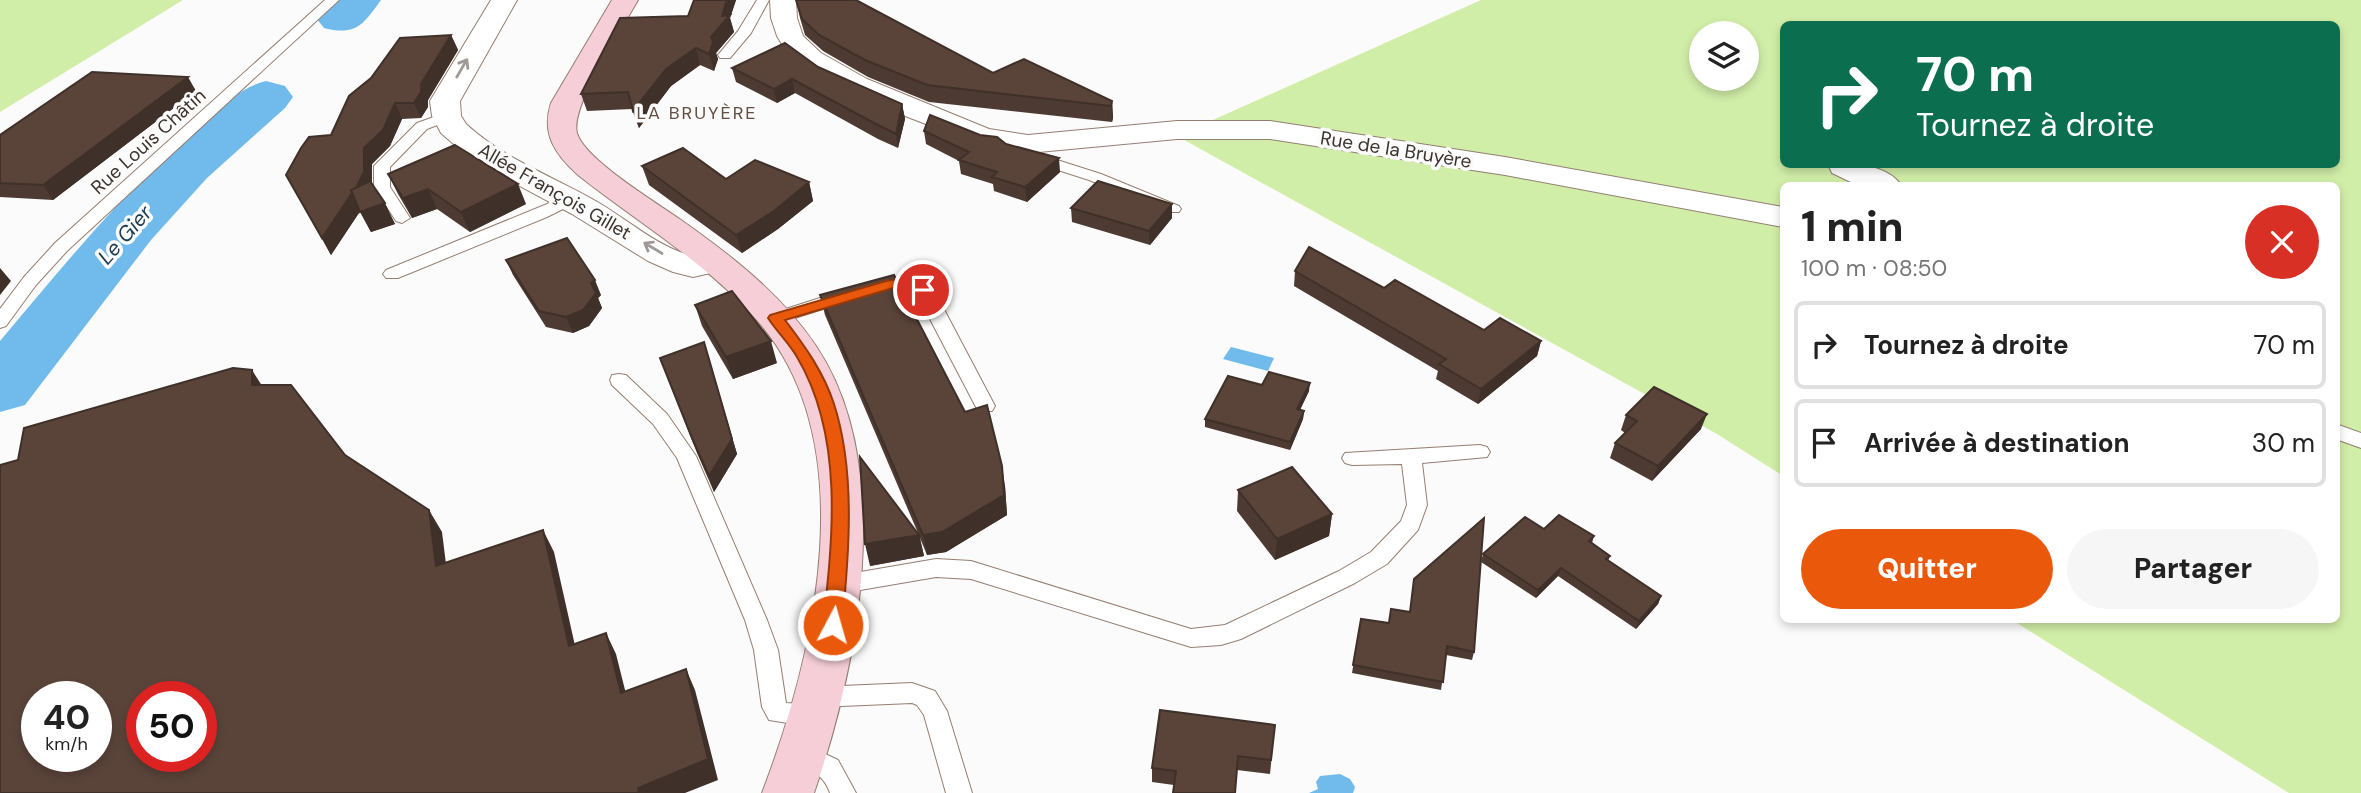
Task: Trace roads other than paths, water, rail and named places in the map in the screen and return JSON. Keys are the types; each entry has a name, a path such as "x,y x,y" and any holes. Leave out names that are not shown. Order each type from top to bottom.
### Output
{"main road":[{"path":"625,0 573,88 561,118 561,130 566,143 576,155 748,288 776,318 804,356 826,404 837,468 842,540 831,645 812,723 788,793"}],"street":[{"path":"445,117 445,101 504,0"},
{"name":"Rue de la Bruyère","path":"783,0 786,23 794,44 827,69 855,84 970,132 1005,142 1058,143 1136,133 1210,128 1270,130 1505,166 1780,216"},
{"name":"Allée François Gillet","path":"445,117 455,130 486,155 684,265 694,267 716,262"},
{"path":"1847,168 1877,182"}],"lane":[{"name":"Rue Louis Châtin","path":"0,322 30,281 61,247 333,0"},
{"path":"725,55 744,33 763,0"},
{"path":"402,218 381,188 379,174 382,166 416,131 445,117"},
{"name":"Rue de la Bruyère","path":"1005,142 1006,147 1013,152 1071,168 1173,209"},
{"path":"392,274 541,214 569,200"},
{"path":"776,318 891,284 905,282 915,285 923,290 932,302 985,406"},
{"path":"619,380 660,419 686,457 756,620 766,650 774,707 778,713 812,723"},
{"path":"2340,433 2361,441"},
{"path":"1352,458 1479,452"},
{"path":"837,585 936,568 971,570 1191,638 1222,636 1347,577 1379,558 1398,540 1410,524 1417,505 1410,456"},
{"path":"812,723 841,698 912,692 926,698 935,711 958,793"},
{"path":"812,723 826,763 838,778 843,793"}],"water":[{"path":"1231,347 1274,358 1268,371 1223,359"},
{"path":"1340,774 1350,779 1355,787 1353,793 1309,793 1318,789 1316,782 1320,776"}],"waterway":[{"name":"Le Gier","path":"341,18 357,0"},
{"name":"Le Gier","path":"0,388 129,227 187,166 266,97"}],"district":[{"name":"LA BRUYÈRE","path":"697,113"}]}
